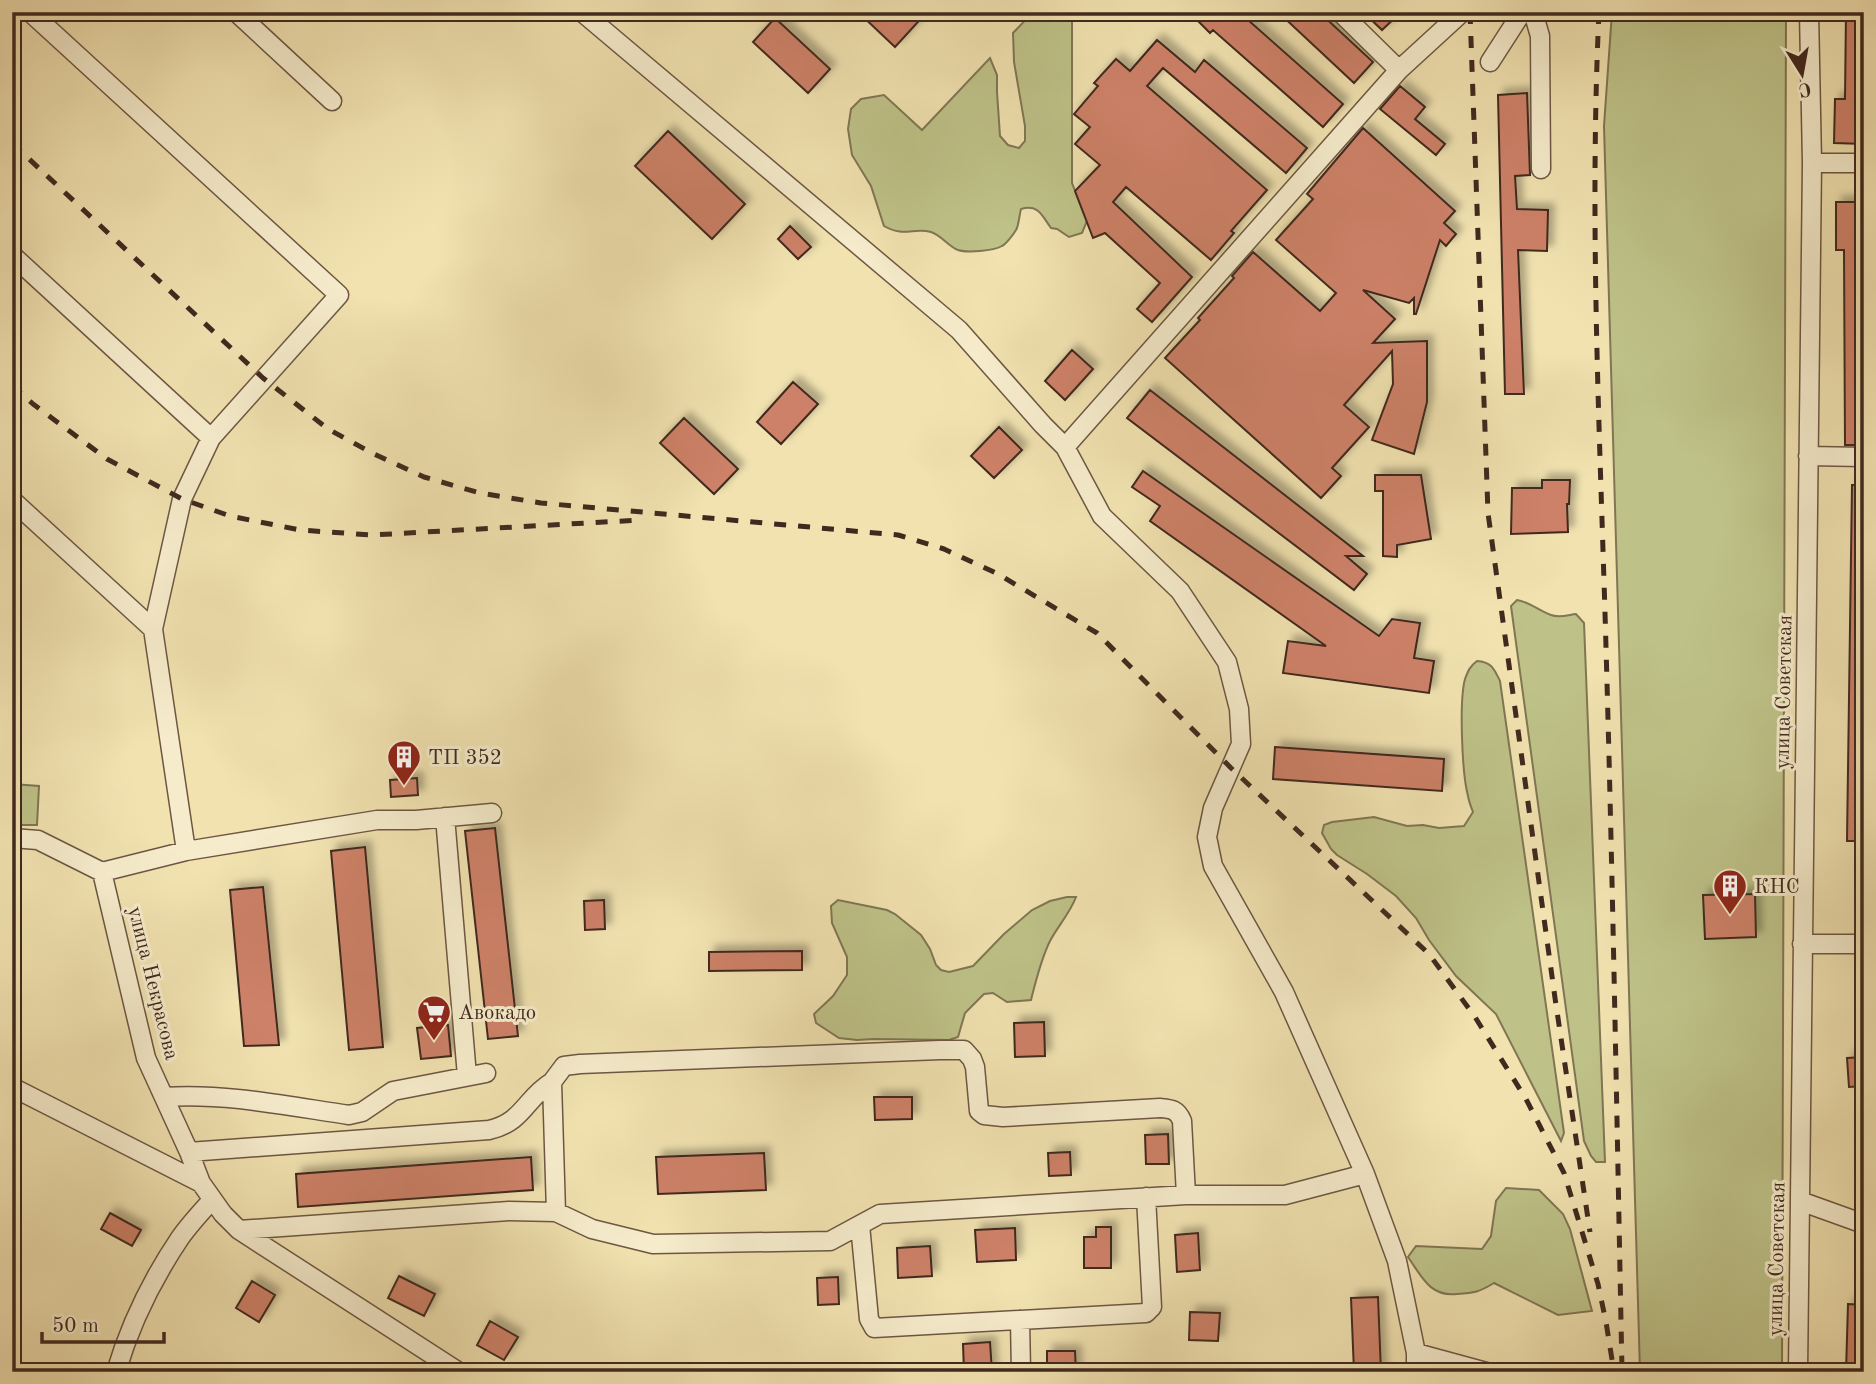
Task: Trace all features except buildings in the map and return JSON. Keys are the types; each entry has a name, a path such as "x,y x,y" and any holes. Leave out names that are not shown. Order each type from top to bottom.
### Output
{"street":[{"path":"30,12 339,295 211,438 182,499 153,629 186,851"},
{"path":"236,12 332,100"},
{"path":"582,12 959,330 1065,447 1102,516 1180,591 1227,662 1239,709 1241,744 1213,808 1206,837 1213,866 1284,992 1366,1174 1397,1261 1416,1353 1416,1372"},
{"path":"1340,12 1399,70"},
{"path":"1065,447 1399,70 1459,15 1459,12"},
{"path":"1490,62 1519,18 1520,12"},
{"path":"1534,12 1541,36 1541,169"},
{"name":"улица Советская","path":"1798,1372 1812,163 1810,12"},
{"path":"1812,163 1864,163"},
{"path":"12,255 211,438"},
{"path":"1808,456 1864,457"},
{"path":"12,500 153,629"},
{"path":"12,838 38,841 102,872 186,851 377,820 492,813"},
{"path":"444,817 467,1076"},
{"name":"улица Некрасова","path":"102,872 146,1058 201,1183 212,1200 239,1230 459,1372"},
{"path":"1802,944 1864,944"},
{"path":"189,1152 489,1130 515,1119 564,1066 964,1049 975,1067 979,1111 984,1115 1003,1117 1160,1108 1179,1113 1182,1121 1186,1195"},
{"path":"164,1097 189,1095 230,1098 349,1115 362,1112 393,1091 486,1073"},
{"path":"552,1082 556,1212"},
{"path":"12,1087 201,1183"},
{"path":"239,1230 509,1211 556,1212 592,1229 653,1244 830,1241 880,1214 1186,1195 1285,1195 1366,1174"},
{"path":"860,1225 869,1319 874,1328 1146,1313 1152,1307 1146,1197"},
{"path":"116,1372 123,1348 160,1271 181,1237 212,1200"},
{"path":"1800,1201 1864,1224"},
{"path":"1020,1320 1021,1372"},
{"path":"1416,1353 1486,1372"}],"green space":[{"path":"1033,12 1072,12 1072,183 1087,221 1082,233 1069,237 1051,228 1042,215 1032,208 1021,209 1017,228 1002,246 986,250 958,250 931,232 903,232 884,226 871,186 852,155 848,129 851,109 861,99 884,95 922,130 990,58 997,75 1000,136 1008,145 1019,148 1025,141 1025,126 1014,62 1013,33"},
{"path":"1612,12 1786,12 1782,1372 1640,1372 1604,126"},
{"path":"1517,600 1554,616 1576,614 1584,623 1605,1162 1596,1162 1584,1141 1511,606"},
{"path":"1477,661 1489,665 1500,681 1564,1133 1561,1141 1496,1014 1456,976 1416,918 1396,896 1337,855 1322,833 1324,825 1332,822 1374,817 1407,826 1464,826 1473,812 1466,786 1463,755 1463,689 1468,671"},
{"path":"12,784 39,786 37,825 12,825"},
{"path":"1076,897 1047,948 1031,1000 1007,1002 993,993 984,994 965,1013 958,1037 949,1040 857,1040 839,1038 816,1023 814,1014 833,996 847,975 847,957 832,923 831,906 838,900 895,914 921,935 936,965 949,972 973,966 1032,910 1050,901"},
{"path":"1506,1188 1539,1190 1563,1214 1570,1229 1592,1311 1558,1315 1494,1283 1473,1292 1448,1294 1433,1289 1418,1272 1408,1257 1416,1246 1482,1249 1491,1236 1496,1201"}],"railway":[{"path":"1470,12 1488,513 1590,1232"},
{"path":"1599,12 1595,171 1596,330 1611,828 1622,1370"},
{"path":"12,143 263,378 328,429 424,477 480,493 541,503 898,535 944,549 998,574 1097,633 1231,768 1429,954 1475,1017 1526,1099 1564,1173 1598,1284 1614,1372"},
{"path":"12,385 107,459 182,499 230,516 300,530 372,535 640,520"}],"place":[{"name":"ТП 352","path":"404,787"},
{"name":"КНС","path":"1730,916"},
{"name":"Авокадо","path":"434,1042"}]}
